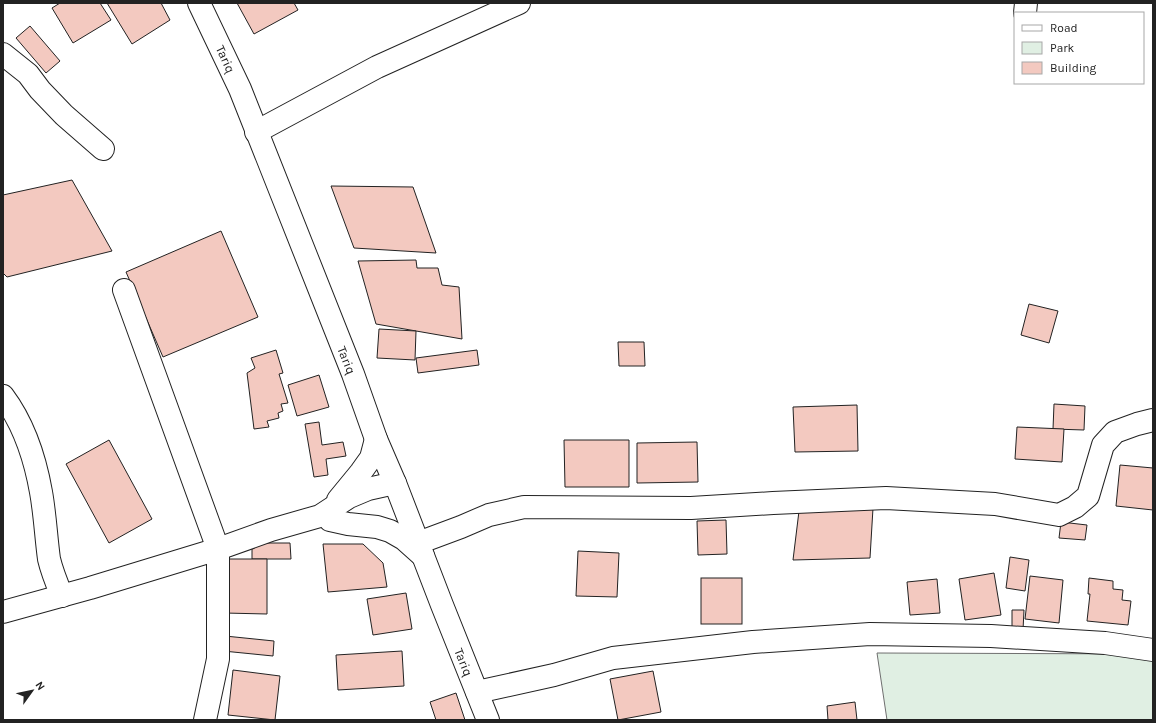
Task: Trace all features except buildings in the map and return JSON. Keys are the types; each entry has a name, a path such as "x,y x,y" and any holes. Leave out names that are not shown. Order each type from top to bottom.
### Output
{"street":[{"name":"Tariq","path":"199,3 240,89 376,439 407,513 420,550 488,720"},
{"path":"256,132 377,67 519,3"},
{"path":"3,55 28,74 40,90 64,115 103,149"},
{"path":"124,290 218,549 218,659 205,720"},
{"path":"3,396 16,415 28,442 41,491 50,559 62,596"},
{"path":"327,515 348,524 377,527 404,539 420,550 461,527 489,515 524,507 691,508 886,498 995,504 1059,515 1075,507 1088,496 1103,445 1115,432 1153,420"},
{"path":"327,515 371,458 376,439"},
{"path":"327,515 349,497 368,489 395,483"},
{"path":"3,612 62,596 218,549 270,530 327,515 356,520 389,517 407,513"},
{"path":"477,692 554,674 613,658 753,642 870,634 998,636 1105,642 1153,650"}],"green space":[{"path":"877,653 1153,654 1153,720 887,720"}]}
